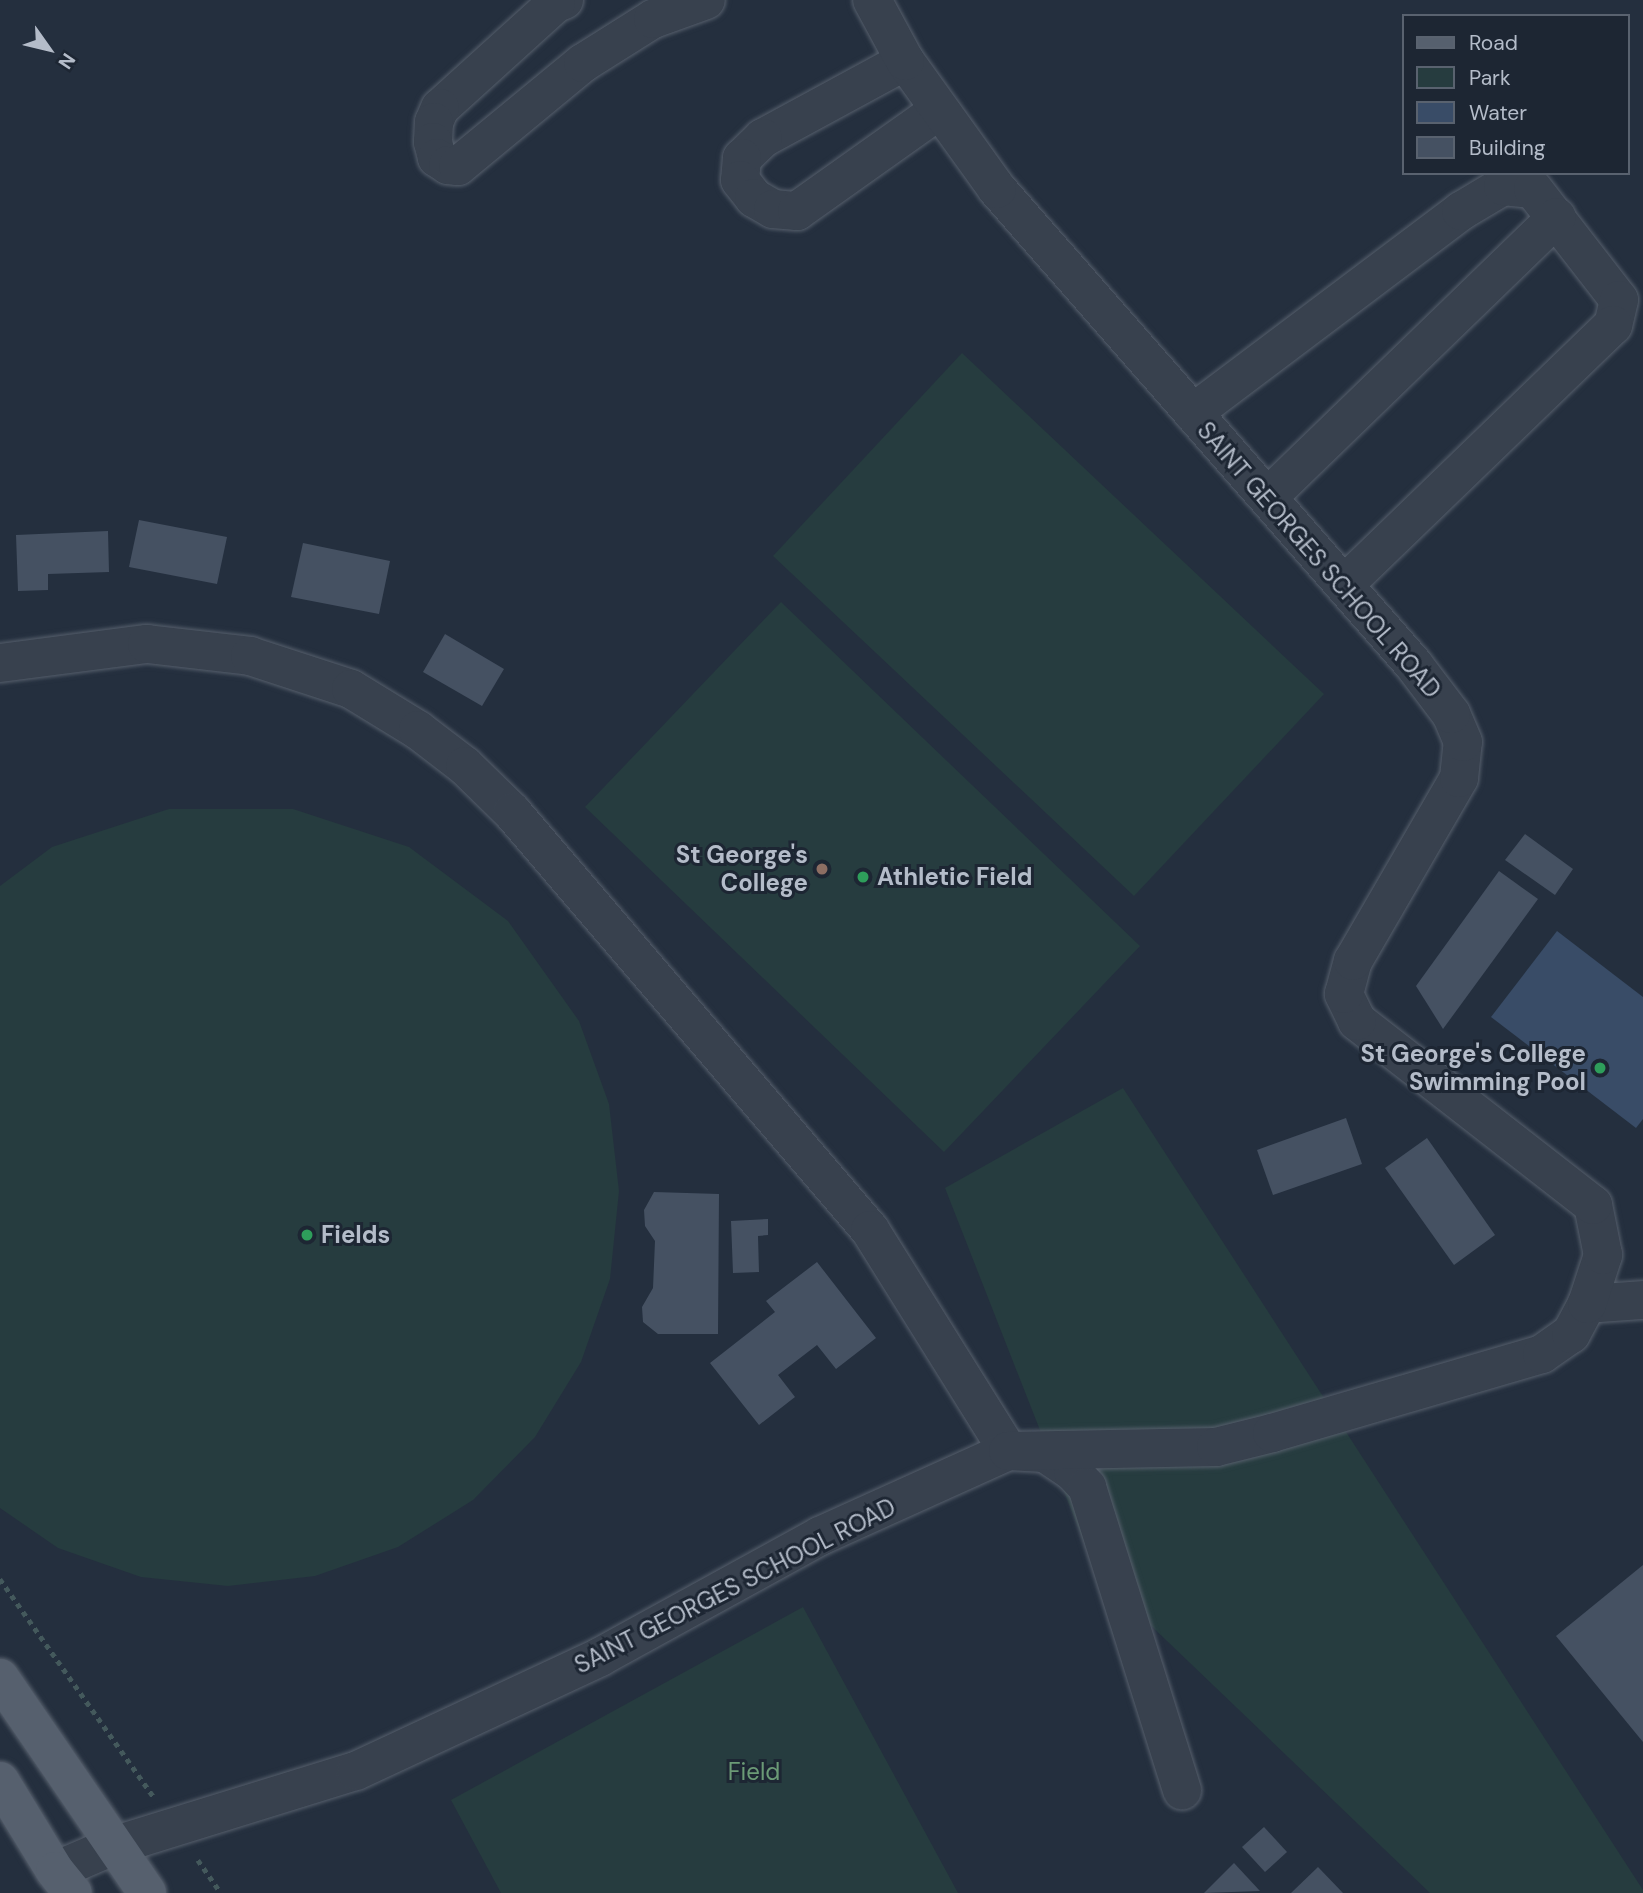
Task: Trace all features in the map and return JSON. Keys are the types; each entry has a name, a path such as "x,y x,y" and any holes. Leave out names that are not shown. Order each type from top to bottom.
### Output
{"main road":[{"path":"0,1678 147,1893"},
{"path":"0,1782 64,1882"}],"lane":[{"path":"564,0 556,3 440,108 434,122 433,142 437,158 448,165 458,166 583,63 653,19 706,0"},
{"name":"SAINT GEORGES SCHOOL ROAD","path":"64,1882 113,1846 356,1771 600,1657 820,1536 1008,1451 1216,1447 1272,1433 1542,1354 1571,1334 1587,1304 1603,1255 1594,1205 1357,1021 1344,994 1353,961 1459,778 1463,742 1451,714 1414,665 997,189 905,61 872,0"},
{"path":"905,61 763,138 742,158 740,180 754,198 773,209 797,211 939,110"},
{"path":"1193,413 1461,211 1503,186 1533,189 1619,300 1613,325 1344,585"},
{"path":"1268,497 1557,217"},
{"path":"0,663 147,644 250,656 351,689 418,730 465,766 512,812 870,1230 1008,1451 1045,1453 1073,1472 1087,1487 1182,1790"},
{"path":"1587,1304 1643,1300"}],"path":[{"path":"0,1579 221,1893"}],"green space":[{"name":"Athletic Field","path":"962,353 1324,694 1134,896 773,556"},
{"name":"Athletic Field","path":"781,602 1140,946 944,1152 585,807"},
{"name":"Fields","path":"169,809 293,809 409,847 508,921 579,1021 609,1104 619,1191 610,1279 581,1362 535,1437 473,1500 398,1547 315,1576 228,1586 141,1577 58,1548 0,1508 0,886 52,847"},
{"path":"1123,1088 1643,1893 1430,1893 1096,1573 945,1188"},
{"name":"Field","path":"803,1607 958,1893 501,1893 451,1800"}],"water":[{"name":"St George's College Swimming Pool","path":"1557,931 1643,997 1643,1119 1636,1128 1491,1017"}],"building":[{"path":"139,520 227,537 217,584 129,567"},
{"path":"108,531 109,572 48,574 48,590 18,591 16,535"},
{"path":"303,543 390,561 379,614 291,597"},
{"path":"445,634 504,669 482,706 423,672"},
{"path":"1525,834 1573,869 1555,895 1505,860"},
{"path":"1499,871 1538,899 1443,1029 1416,986"},
{"path":"1346,1118 1362,1164 1273,1195 1257,1150"},
{"path":"1427,1138 1495,1235 1454,1265 1385,1168"},
{"path":"654,1192 719,1194 718,1334 658,1334 643,1322 642,1307 653,1288 655,1241 645,1226 644,1210"},
{"path":"768,1219 768,1235 758,1236 759,1272 733,1273 731,1221"},
{"path":"817,1262 876,1338 836,1369 817,1345 778,1375 795,1397 759,1425 710,1363 775,1312 766,1301"},
{"path":"1643,1565 1643,1742 1556,1636"},
{"path":"1264,1827 1287,1852 1265,1872 1242,1847"},
{"path":"1234,1863 1260,1891 1204,1893"},
{"path":"1318,1867 1343,1893 1291,1893"}],"place":[{"name":"St George's College","path":"822,869"},
{"name":"Athletic Field","path":"863,877"},
{"name":"St George's College Swimming Pool","path":"1600,1068"},
{"name":"Fields","path":"307,1235"}]}
